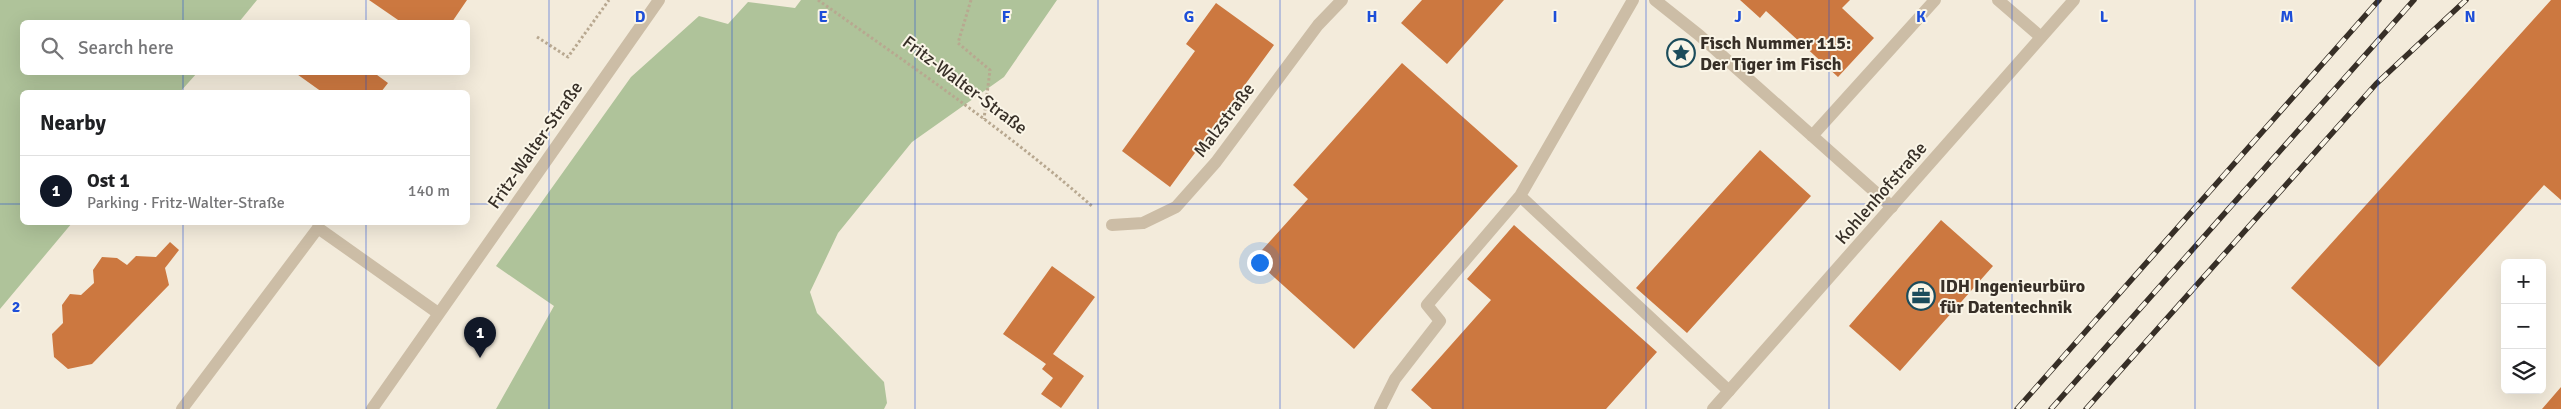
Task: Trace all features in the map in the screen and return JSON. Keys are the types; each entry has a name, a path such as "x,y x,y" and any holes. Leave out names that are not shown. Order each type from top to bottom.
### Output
{"street":[{"name":"Fritz-Walter-Straße","path":"372,409 438,312 659,0"},
{"name":"Malzstraße","path":"1112,224 1143,223 1176,207 1216,162 1306,41 1342,0"},
{"path":"1380,409 1395,379 1440,321 1427,305 1520,196 1633,0"},
{"path":"1655,0 1699,35 1892,207"},
{"path":"1812,136 1935,0"},
{"path":"1998,0 2041,38"},
{"name":"Kohlenhofstraße","path":"1714,409 2074,0"},
{"path":"1520,196 1729,391"},
{"path":"182,409 318,228 438,312"}],"path":[{"path":"537,37 568,57 609,0"},
{"name":"Fritz-Walter-Straße","path":"818,0 984,119 1065,182 1112,224"},
{"path":"971,0 958,43 990,70 984,119"}],"green space":[{"path":"0,0 257,0 241,20 20,20 20,75 195,75 182,90 20,90 20,225 70,225 0,309"},
{"path":"801,0 1057,0 1004,77 912,142 838,233 810,292 817,313 884,382 887,403 884,409 496,409 554,306 496,266 631,77 699,16 728,24 748,2 795,8"}],"building":[{"path":"369,0 467,0 453,20 398,20"},
{"path":"1422,0 1504,0 1447,64 1401,23"},
{"path":"1740,0 1850,0 1842,8 1874,38 1838,77 1766,11 1760,18"},
{"path":"2551,0 2561,0 2561,200 2544,185 2379,367 2291,288"},
{"path":"1216,3 1274,45 1170,187 1122,151 1195,51 1186,44"},
{"path":"1402,63 1518,166 1354,349 1254,259 1308,199 1293,185"},
{"path":"298,75 377,75 388,83 383,90 319,90"},
{"path":"1760,150 1811,196 1687,333 1636,288"},
{"name":"IDH Ingenieurbüro für Datentechnik","path":"1941,220 1993,266 1900,371 1849,326"},
{"path":"1514,225 1657,352 1606,409 1432,409 1411,390 1491,300 1467,279"},
{"path":"170,242 179,250 165,268 169,285 92,364 68,369 54,357 52,334 63,323 62,305 70,294 81,295 94,283 93,270 102,257 117,258 127,265 136,256 156,257"},
{"path":"1052,266 1095,297 1053,354 1084,376 1061,408 1041,394 1053,378 1042,369 1046,364 1003,334"},
{"path":"2561,387 2561,409 2542,409"}],"railway":[{"path":"2017,409 2379,0"},
{"path":"2051,409 2414,0"},
{"path":"2086,409 2376,84 2466,0"}],"place":[{"name":"Fisch Nummer 115: Der Tiger im Fisch","path":"1681,53"},
{"name":"IDH Ingenieurbüro für Datentechnik","path":"1921,296"},
{"name":"Ost 1","path":"480,358"}]}
